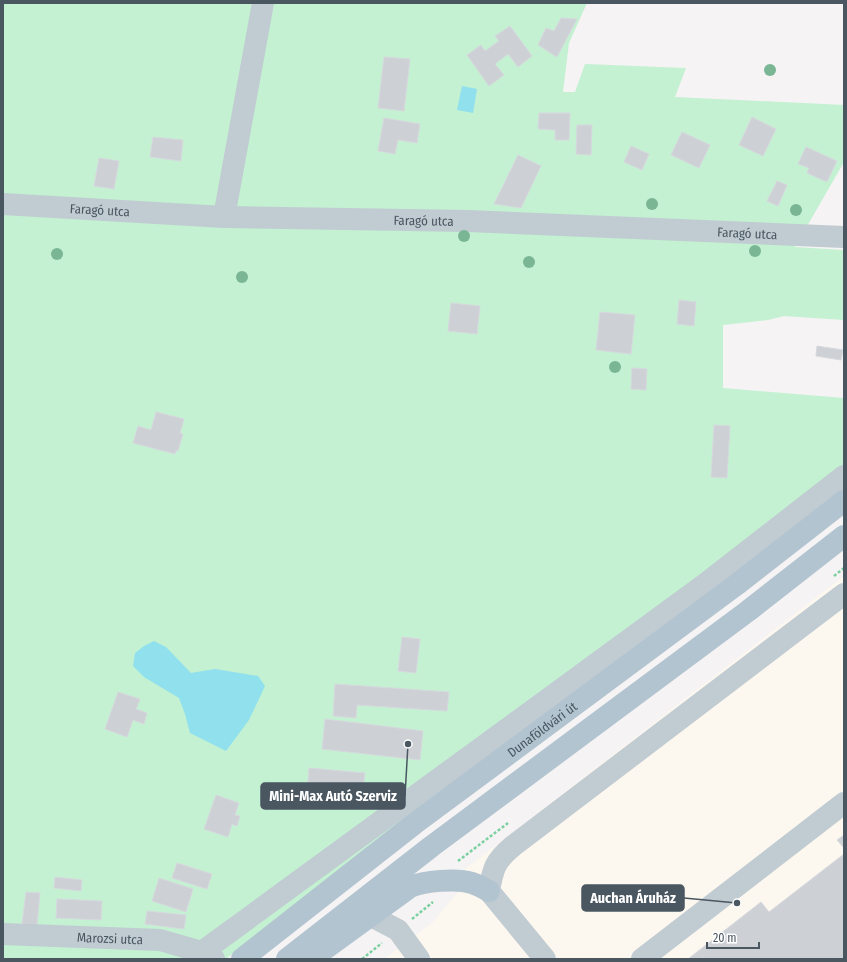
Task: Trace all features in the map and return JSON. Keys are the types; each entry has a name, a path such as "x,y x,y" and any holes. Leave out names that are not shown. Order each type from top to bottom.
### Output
{"main road":[{"name":"Dunaföldvári út","path":"242,959 414,824 736,585 844,501"},
{"path":"287,959 432,846 748,611 844,536"},
{"path":"311,959 410,887 417,884 434,881 457,881 471,883 489,891"},
{"path":"260,959 297,937 316,936"}],"street":[{"path":"224,217 263,3"},
{"name":"Faragó utca","path":"3,204 224,217 468,222 844,237"},
{"path":"208,956 697,589 844,476"},
{"path":"544,959 489,891 492,875 497,861 513,846 844,594"},
{"path":"642,959 844,803"},
{"path":"371,916 398,930 419,959"},
{"name":"Marozsi utca","path":"3,934 160,940 208,956"}],"shaded area":[{"path":"844,576 844,959 384,959 432,923 458,892 464,870"}],"green space":[{"path":"3,3 587,3 569,43 563,92 575,92 585,64 686,68 675,97 844,105 844,162 795,247 844,250 844,320 784,316 768,320 723,325 723,388 844,398 844,482 226,959 3,959"}],"water":[{"path":"462,86 477,89 473,113 457,110"},
{"path":"154,641 166,647 191,673 215,669 258,676 265,686 249,720 226,751 190,733 179,698 144,677 133,666 135,653"}],"building":[{"path":"561,18 577,19 557,57 538,45 546,28 554,31"},
{"path":"510,26 532,56 518,67 508,54 495,64 504,75 489,86 467,55 481,45 485,51 499,41 495,36"},
{"path":"384,57 410,59 404,111 378,108"},
{"path":"539,113 570,113 569,140 555,140 555,130 538,129"},
{"path":"752,117 776,129 763,156 739,145"},
{"path":"384,118 420,124 417,143 398,140 395,154 378,151"},
{"path":"577,125 592,125 591,155 576,154"},
{"path":"682,132 710,145 699,168 671,155"},
{"path":"153,137 183,140 181,161 150,157"},
{"path":"631,146 649,154 642,170 624,162"},
{"path":"806,147 837,161 827,182 807,173 809,168 798,164"},
{"path":"518,155 541,166 521,208 494,204"},
{"path":"99,158 119,161 114,189 94,186"},
{"path":"777,181 787,185 778,206 767,201"},
{"path":"679,300 696,302 694,326 677,324"},
{"path":"451,303 480,306 477,334 448,331"},
{"path":"600,312 635,315 631,354 596,350"},
{"path":"817,346 843,350 841,360 816,356"},
{"path":"632,368 647,369 646,390 631,389"},
{"path":"156,412 184,419 180,433 183,434 178,451 176,451 175,454 133,443 138,426 151,430"},
{"path":"714,425 730,426 727,478 711,477"},
{"path":"402,637 420,639 416,673 398,671"},
{"path":"335,684 449,692 447,711 357,705 356,718 333,716"},
{"path":"118,692 140,699 136,709 147,713 144,724 133,720 127,737 105,729"},
{"path":"325,719 423,731 420,760 322,749"},
{"path":"309,768 365,773 362,798 307,793"},
{"path":"216,795 239,803 235,815 240,816 237,826 232,824 228,837 204,829"},
{"path":"844,835 844,848 837,840"},
{"path":"844,854 844,959 688,959 761,902 769,912"},
{"path":"177,863 212,874 207,889 172,878"},
{"path":"55,877 82,880 81,891 54,888"},
{"path":"159,878 193,889 186,912 152,901"},
{"path":"26,892 40,893 37,925 22,924"},
{"path":"57,899 102,901 101,920 56,918"},
{"path":"147,911 186,915 184,929 145,924"}],"place":[{"name":"Mini-Max Autó Szerviz","path":"408,744"},
{"name":"Auchan Áruház","path":"737,903"}]}
